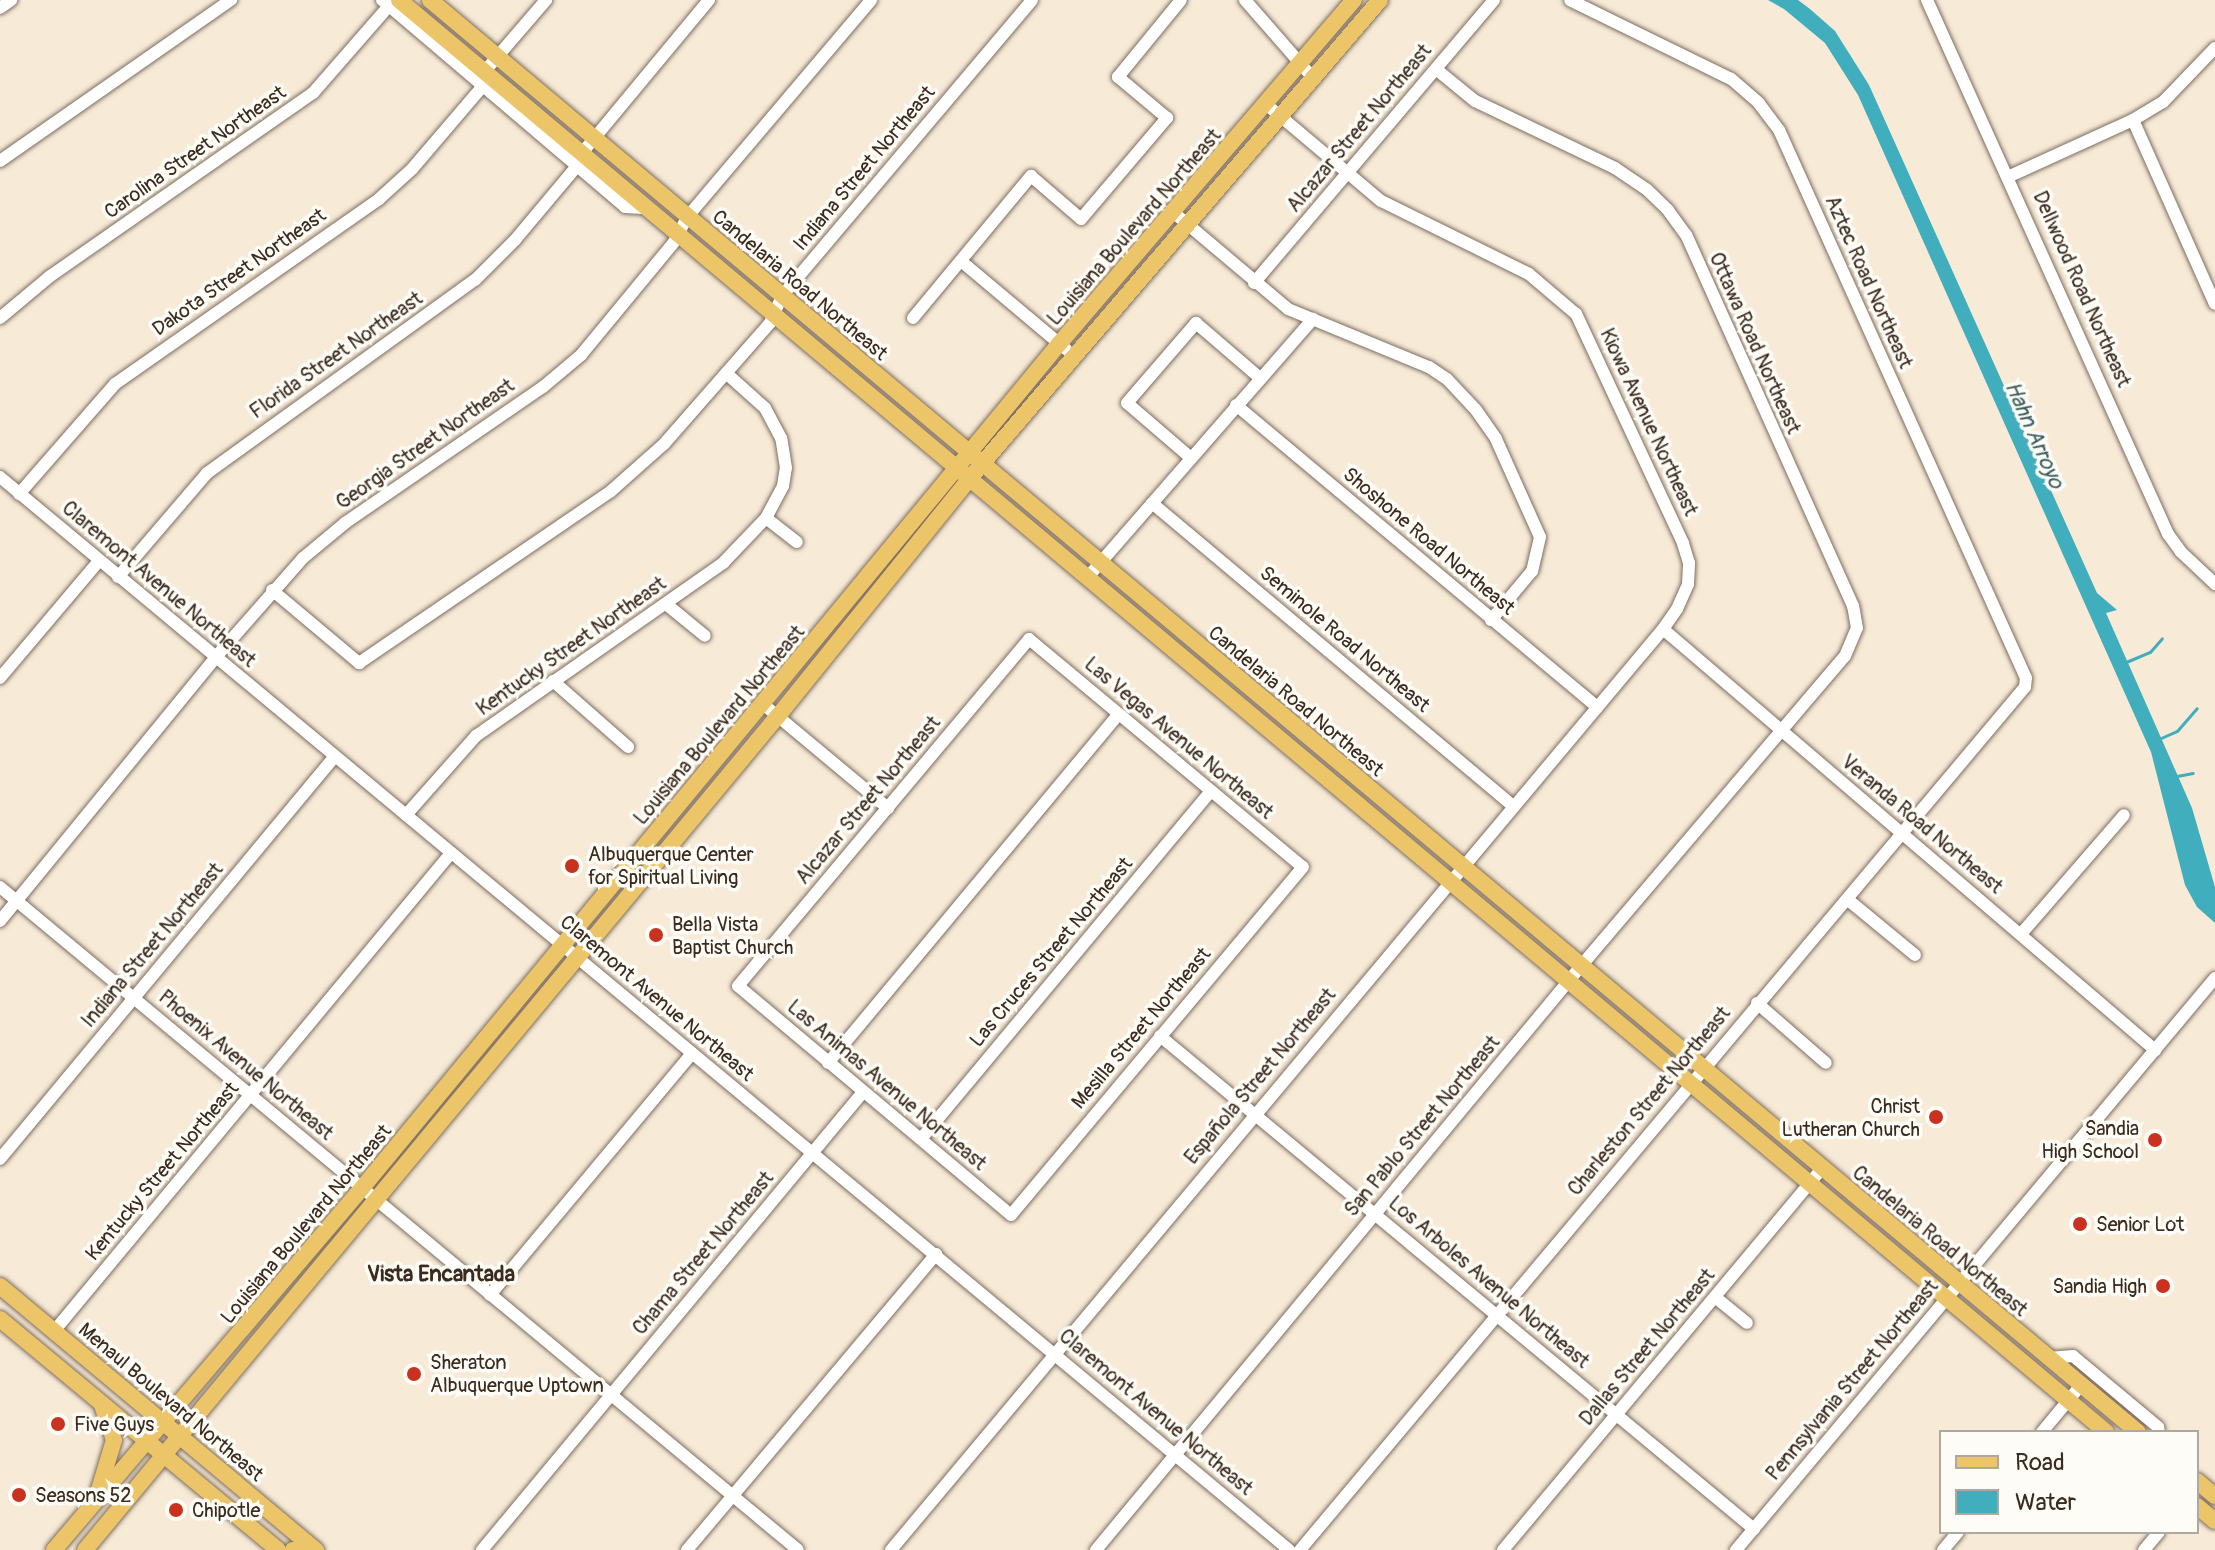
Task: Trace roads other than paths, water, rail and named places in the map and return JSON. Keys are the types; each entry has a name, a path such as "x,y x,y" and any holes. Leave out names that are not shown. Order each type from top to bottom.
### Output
{"main road":[{"name":"Candelaria Road Northeast","path":"430,0 2136,1430"},
{"name":"Louisiana Boulevard Northeast","path":"54,1550 577,958 778,716 1059,344 1354,0"},
{"name":"Louisiana Boulevard Northeast","path":"975,459 1074,356 1380,0"},
{"name":"Candelaria Road Northeast","path":"391,2 579,159 647,208 2104,1430"},
{"name":"Louisiana Boulevard Northeast","path":"85,1550 166,1457 563,945 763,704 963,474"},
{"name":"Menaul Boulevard Northeast","path":"0,1286 181,1435 295,1544 316,1550"},
{"path":"0,1316 12,1316 42,1338 55,1330"},
{"path":"0,1316 278,1550"},
{"path":"95,1502 114,1440 101,1402"},
{"path":"2199,1508 2215,1521"},
{"path":"229,1509 295,1544"}],"street":[{"path":"0,8 11,0"},
{"path":"0,161 231,0"},
{"name":"Dakota Street Northeast","path":"19,494 115,384 379,199 412,169 497,57 546,0"},
{"name":"Florida Street Northeast","path":"118,577 207,473 475,280 515,240 593,137 709,0"},
{"name":"Georgia Street Northeast","path":"0,921 272,590 345,523 543,387 581,355 679,235 688,216 871,0"},
{"name":"Indiana Street Northeast","path":"272,590 359,663 611,491 664,444 775,317 782,296 1032,0"},
{"path":"913,318 1031,176 1081,219 1158,130 1167,118 1118,77 1181,0"},
{"path":"1245,0 1313,78"},
{"name":"Alcazar Street Northeast","path":"1254,283 1494,0"},
{"name":"Aztec Road Northeast","path":"1570,0 1731,79 1759,103 1779,130 2026,678"},
{"name":"Dellwood Road Northeast","path":"1927,0 2010,176 2168,534 2181,552 2215,584"},
{"name":"Carolina Street Northeast","path":"0,318 49,277 303,102 331,75 391,2"},
{"path":"2010,176 2133,120 2180,88 2215,48"},
{"name":"Ottawa Road Northeast","path":"1436,69 1475,101 1615,168 1646,189 1668,210 1686,235 1855,617 1854,642 1782,731"},
{"name":"Kiowa Avenue Northeast","path":"1266,104 1346,173 1398,212 1529,274 1576,314 1605,371 1689,563 1688,584 1677,609 1663,629"},
{"path":"2133,120 2215,304"},
{"path":"1173,212 1288,309 1429,367 1447,379 1476,410 1496,439 1540,537 1532,571 1491,620"},
{"path":"961,261 1074,356"},
{"path":"1087,578 1313,319"},
{"path":"1191,458 1127,403 1196,323 1260,378"},
{"name":"Kentucky Street Northeast","path":"406,815 476,736 723,563 766,518 783,486 786,468 781,438 765,408 726,373"},
{"name":"Shoshone Road Northeast","path":"1236,405 1597,707"},
{"name":"Claremont Avenue Northeast","path":"0,477 1289,1550"},
{"name":"Seminole Road Northeast","path":"1152,503 1512,805"},
{"path":"766,518 797,542"},
{"path":"0,678 99,561"},
{"path":"666,604 705,636"},
{"name":"Veranda Road Northeast","path":"1663,629 2155,1050"},
{"name":"Española Street Northeast","path":"891,1550 1448,881 1663,629"},
{"name":"Alcazar Street Northeast","path":"738,986 1029,639"},
{"name":"Las Vegas Avenue Northeast","path":"1029,639 1303,867"},
{"name":"Charleston Street Northeast","path":"1300,1550 1689,1083 2019,696 2026,678"},
{"path":"553,681 628,747"},
{"path":"763,704 888,808"},
{"path":"828,1063 1119,714"},
{"name":"San Pablo Street Northeast","path":"1096,1550 1581,966 1782,731"},
{"name":"Indiana Street Northeast","path":"0,1159 335,756"},
{"name":"Las Cruces Street Northeast","path":"921,1139 1211,791"},
{"path":"2021,934 2124,815"},
{"name":"Kentucky Street Northeast","path":"55,1330 451,853"},
{"name":"Mesilla Street Northeast","path":"1011,1215 1303,867"},
{"name":"Phoenix Avenue Northeast","path":"0,887 798,1550"},
{"path":"1847,899 1915,955"},
{"name":"Pennsylvania Street Northeast","path":"1736,1550 2215,978"},
{"name":"Las Animas Avenue Northeast","path":"738,986 1011,1215"},
{"path":"1757,1003 1826,1063"},
{"name":"Los Arboles Avenue Northeast","path":"1160,1036 1754,1529"},
{"path":"490,1295 692,1053"},
{"name":"Chama Street Northeast","path":"482,1550 863,1092"},
{"name":"Dallas Street Northeast","path":"1503,1550 1822,1169"},
{"path":"687,1550 936,1254"},
{"path":"1715,1297 1747,1323"},
{"path":"2049,1358 2073,1356 2159,1430"},
{"path":"2044,1430 2081,1385"},
{"path":"1943,1550 1956,1534"},
{"path":"2144,1550 2157,1534"}],"water":[{"path":"1768,0 1798,0 1810,9 1835,31 1869,85 2097,593 2117,610 2106,613 2192,808 2215,887 2215,923 2197,907 2185,885 2151,752 1858,95 1825,43 1784,9"}],"waterway":[{"path":"2126,662 2150,652 2162,638"},
{"path":"2161,738 2177,731 2197,708"},
{"path":"2177,776 2193,773"}],"place":[{"name":"Albuquerque Center for Spiritual Living","path":"572,866"},
{"name":"Bella Vista Baptist Church","path":"656,935"},
{"name":"Christ Lutheran Church","path":"1936,1117"},
{"name":"Sandia High School","path":"2155,1140"},
{"name":"Senior Lot","path":"2080,1224"},
{"name":"Sandia High","path":"2163,1286"},
{"name":"Sheraton Albuquerque Uptown","path":"414,1374"},
{"name":"Five Guys","path":"58,1424"},
{"name":"Seasons 52","path":"19,1495"},
{"name":"Chipotle","path":"176,1510"}],"district":[{"name":"Vista Encantada","path":"441,1275"}],"water label":[{"name":"Hahn Arroyo","path":"2034,435"}]}
